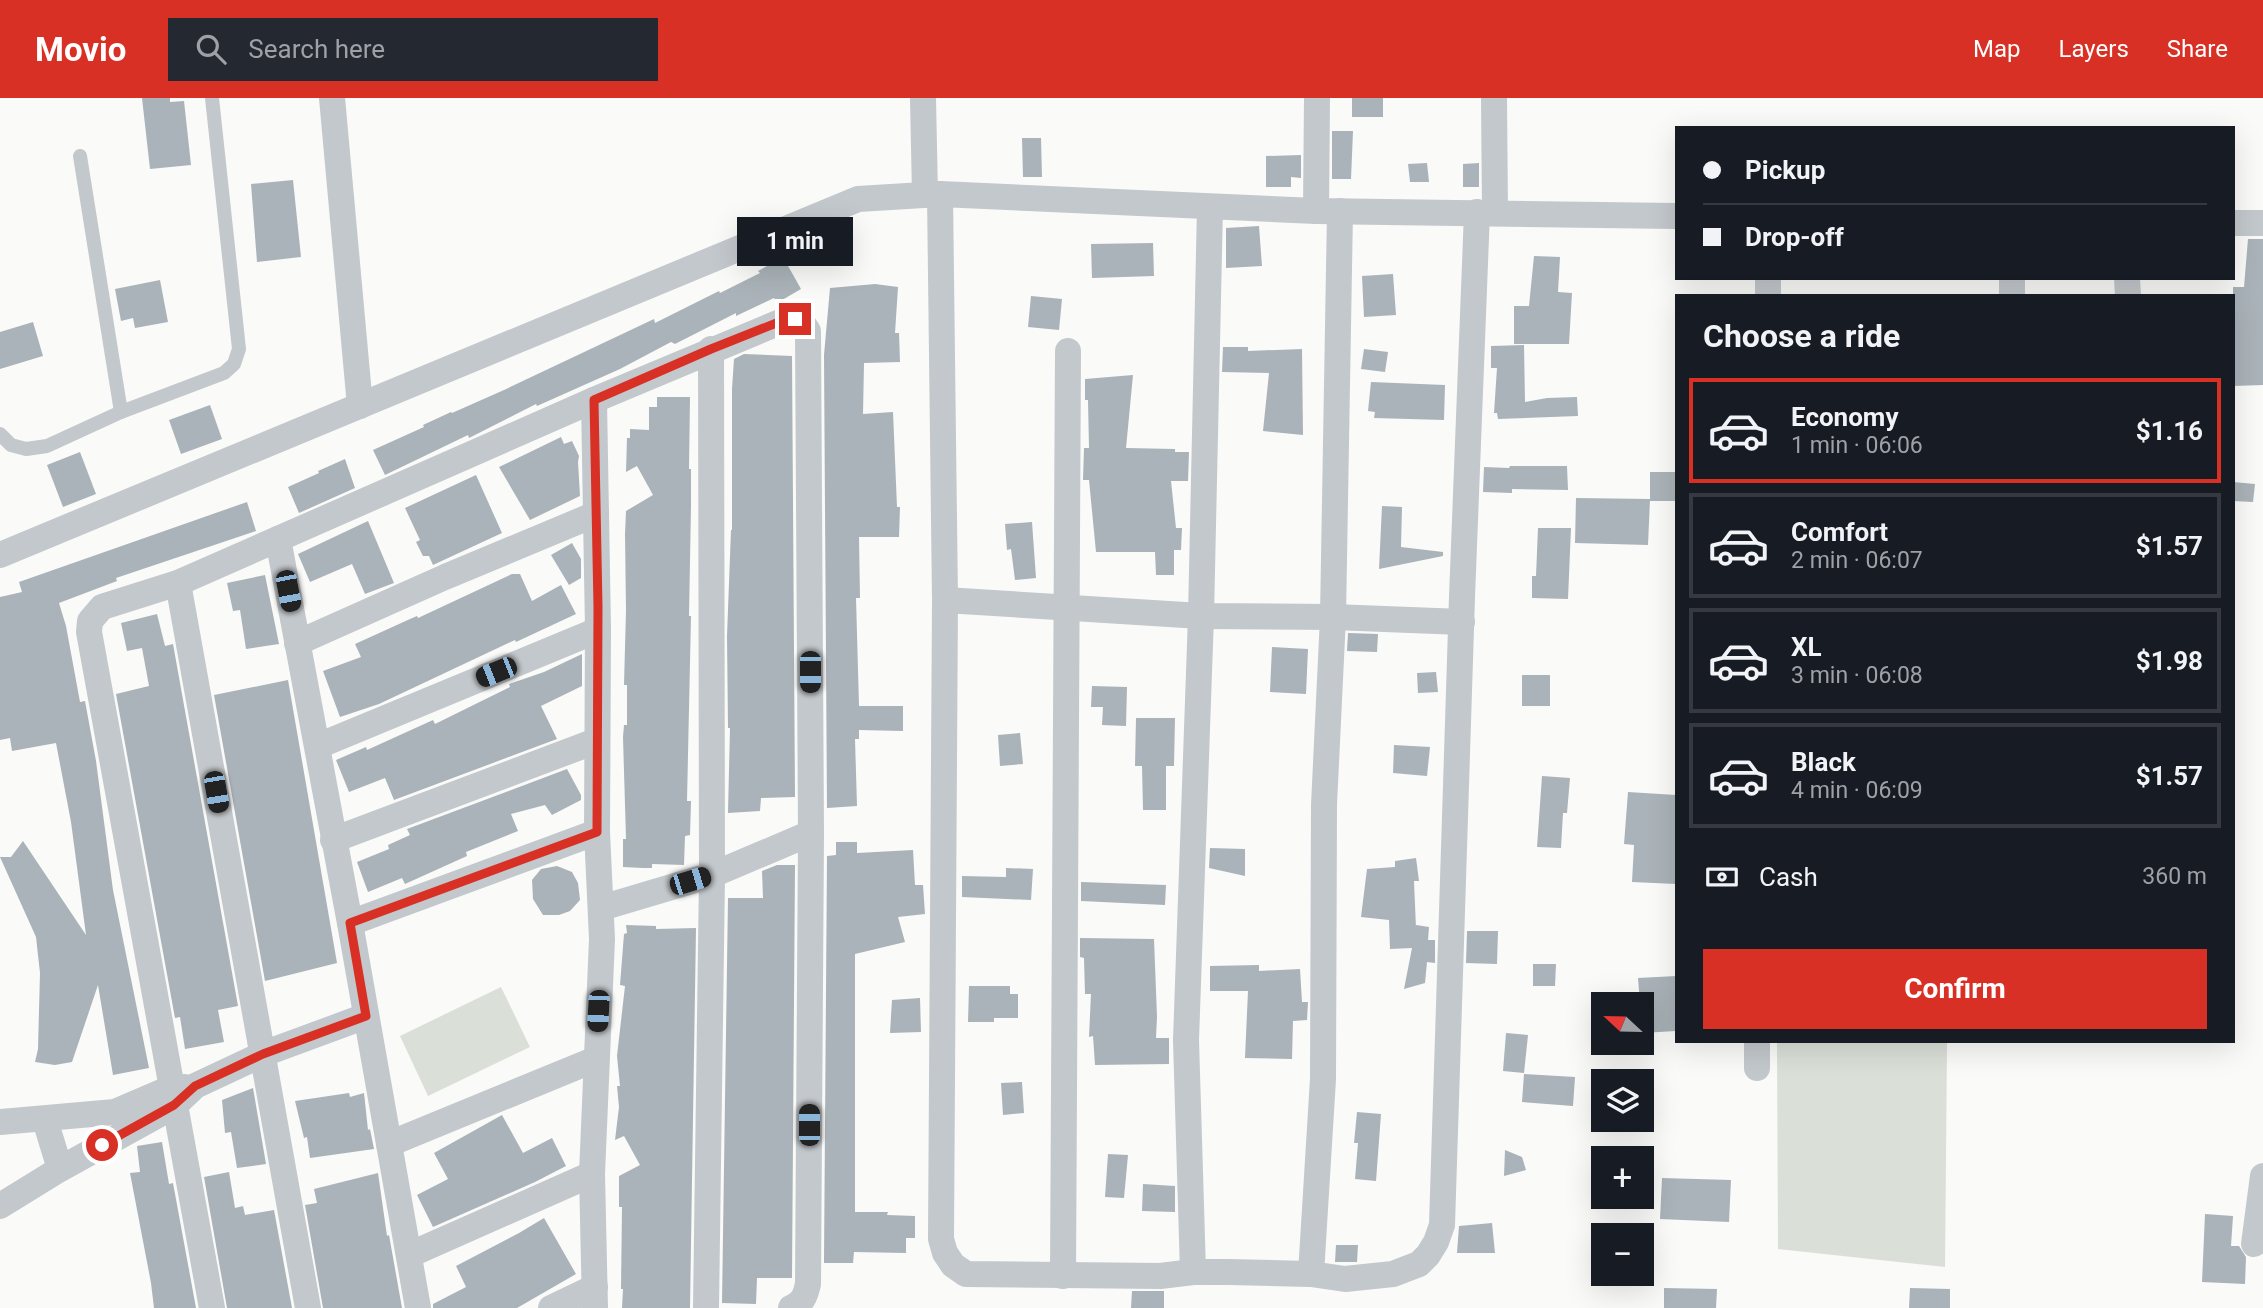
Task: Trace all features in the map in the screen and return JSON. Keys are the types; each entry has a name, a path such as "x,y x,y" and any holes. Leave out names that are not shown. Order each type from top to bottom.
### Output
{"street":[{"path":"332,98 360,406"},
{"path":"923,98 932,195 946,600 941,1239 946,1254 953,1265 966,1274 1160,1276 1193,1272 1311,1274 1345,1279 1393,1274 1419,1264 1436,1242 1442,1225 1462,622 1494,98"},
{"path":"1311,1274 1323,1079 1324,805 1333,617 1328,211 1317,98"},
{"path":"0,555 858,199 932,195 1328,211 1675,216"},
{"path":"1193,1272 1186,1040 1201,616 1210,206"},
{"path":"2235,223 2263,223"},
{"path":"212,1308 180,1093 131,855 89,632 90,621 102,607 178,583 711,349 789,318 801,321 808,331 811,833 808,1284 804,1299 791,1308"},
{"path":"706,1308 712,875 711,349"},
{"path":"1063,1276 1068,351"},
{"path":"551,1308 595,1297 592,1174 601,908 597,832 598,630 594,400"},
{"path":"298,643 445,577 596,514"},
{"path":"278,539 318,746 418,1308"},
{"path":"178,583 308,1308"},
{"path":"946,600 1201,616 1462,622"},
{"path":"318,746 598,630"},
{"path":"333,840 596,741"},
{"path":"350,923 597,832"},
{"path":"601,908 712,875 811,833"},
{"path":"0,1206 180,1093 263,1054 366,1016"},
{"path":"1757,1043 1757,1069"},
{"path":"389,1144 596,1059"},
{"path":"0,1122 115,1112 180,1093"},
{"path":"45,1119 60,1169"},
{"path":"409,1255 592,1174"},
{"path":"2254,1244 2263,1176"}],"lane":[{"path":"0,433 11,445 26,449 47,446 121,412 225,373 237,359 239,349 212,98"},
{"path":"80,156 121,412"}],"shaded area":[{"path":"501,987 530,1047 428,1096 400,1036"},
{"path":"1777,1043 1947,1043 1945,1267 1778,1249"}],"building":[{"path":"142,98 184,101 191,165 150,169"},
{"path":"1352,98 1383,98 1383,117 1352,117"},
{"path":"1332,131 1353,131 1351,179 1332,179"},
{"path":"1022,138 1041,138 1042,177 1023,177"},
{"path":"1301,155 1301,178 1291,177 1291,187 1266,187 1266,156"},
{"path":"1427,163 1429,182 1410,182 1408,164"},
{"path":"1479,163 1479,187 1463,187 1463,164"},
{"path":"293,180 301,257 257,262 251,184"},
{"path":"1259,226 1262,266 1226,268 1226,228"},
{"path":"2248,239 2263,239 2263,385 2235,386 2233,287 2244,287"},
{"path":"1153,243 1154,276 1092,278 1091,244"},
{"path":"1534,256 1560,257 1558,292 1572,293 1569,344 1514,344 1514,306 1529,306"},
{"path":"783,257 801,289 777,303 774,298 736,316 736,313 675,344 671,342 620,369 537,406 536,404 469,438 468,435 385,475 373,450 654,319 655,323 719,291 720,293 760,273 758,271"},
{"path":"1393,274 1396,315 1364,317 1362,276"},
{"path":"160,280 168,322 135,328 133,318 121,321 115,289"},
{"path":"875,284 898,287 895,333 899,333 900,362 864,363 863,414 893,412 897,507 900,507 899,537 859,537 860,598 856,598 859,706 903,706 903,731 859,730 859,739 855,739 857,806 827,808 824,355 830,288"},
{"path":"1031,296 1062,299 1059,330 1028,327"},
{"path":"33,322 43,356 0,369 0,332"},
{"path":"1524,345 1525,402 1577,397 1578,416 1498,419 1497,413 1494,413 1497,368 1491,368 1491,346"},
{"path":"1223,347 1248,347 1248,351 1302,349 1303,435 1263,431 1269,373 1222,372"},
{"path":"1364,349 1388,352 1385,372 1361,369"},
{"path":"744,354 792,356 795,797 761,798 760,811 728,813 730,728 727,636 732,530 732,389 734,359"},
{"path":"1133,375 1126,448 1175,449 1175,452 1189,452 1188,481 1171,481 1176,528 1182,528 1181,550 1174,550 1174,575 1156,575 1155,552 1096,552 1089,480 1083,480 1084,448 1089,448 1085,379"},
{"path":"1371,382 1445,385 1444,420 1374,418 1375,412 1368,411"},
{"path":"657,397 690,397 691,616 687,801 691,801 690,835 685,836 684,865 623,867 623,839 626,839 623,737 624,725 627,725 627,685 624,685 626,511 653,495 637,466 626,472 627,438 630,438 630,429 649,430 649,407 657,407"},
{"path":"210,405 222,439 181,454 169,420"},
{"path":"561,437 564,444 572,441 579,456 580,496 530,520 499,467"},
{"path":"80,452 96,494 63,507 47,465"},
{"path":"345,459 355,488 299,513 288,487"},
{"path":"1567,466 1568,490 1512,489 1512,493 1483,492 1484,467"},
{"path":"1650,472 1675,472 1675,501 1650,501"},
{"path":"476,475 502,533 433,565 429,556 423,556 416,542 420,540 405,508"},
{"path":"2235,482 2255,484 2253,502 2235,501"},
{"path":"1576,498 1650,499 1648,545 1575,543"},
{"path":"247,502 256,531 116,578 117,581 59,603 80,702 85,701 113,890 149,1068 113,1075 98,985 72,1062 55,1065 35,1062 38,1049 40,973 36,937 0,857 11,857 23,841 86,935 71,822 56,743 12,751 10,738 0,740 0,597 22,592 19,582"},
{"path":"1382,506 1402,507 1401,547 1443,552 1443,556 1379,569"},
{"path":"368,521 394,583 365,594 352,564 310,582 298,554"},
{"path":"1032,522 1036,578 1015,580 1011,549 1007,550 1005,524"},
{"path":"1538,528 1571,528 1568,599 1532,598 1532,576 1536,576"},
{"path":"572,543 581,559 581,578 569,585 551,555"},
{"path":"512,574 520,574 532,601 561,585 576,614 379,704 340,717 323,671 361,657 355,644"},
{"path":"265,575 279,644 246,649 240,610 233,611 227,583"},
{"path":"157,614 165,646 173,644 238,1006 218,1010 224,1042 185,1049 180,1017 175,1018 116,694 149,686 142,648 127,651 121,623"},
{"path":"1348,633 1378,634 1377,652 1347,651"},
{"path":"1272,647 1308,649 1306,694 1270,692"},
{"path":"582,654 582,686 541,706 557,739 394,800 385,778 349,792 336,760 366,747 367,750 433,720 435,724 510,687 509,684 544,672"},
{"path":"1436,672 1438,692 1418,693 1417,673"},
{"path":"1522,675 1550,675 1550,706 1522,706"},
{"path":"288,680 337,963 265,981 214,695"},
{"path":"1092,686 1127,687 1126,726 1102,725 1103,707 1091,707"},
{"path":"1136,718 1175,718 1174,766 1166,766 1166,810 1143,810 1142,766 1135,766"},
{"path":"1020,733 1023,764 1000,766 998,735"},
{"path":"1394,745 1430,747 1427,776 1393,773"},
{"path":"567,769 581,800 552,815 545,805 511,814 518,831 466,852 467,856 405,884 402,878 368,892 357,862 389,849 388,845 410,835 407,829"},
{"path":"1542,776 1570,778 1567,813 1563,813 1561,848 1537,847"},
{"path":"1628,792 1675,795 1675,884 1632,882 1634,845 1624,844"},
{"path":"836,842 857,842 857,853 913,850 915,885 923,885 925,914 898,917 905,942 855,954 855,1212 888,1212 887,1215 915,1216 915,1238 906,1238 906,1253 854,1252 853,1263 824,1263 827,856 836,855"},
{"path":"1210,848 1245,849 1245,876 1209,868"},
{"path":"1416,858 1419,881 1414,881 1416,928 1416,925 1429,927 1428,940 1435,940 1435,963 1427,962 1425,983 1404,989 1412,948 1390,949 1389,920 1361,917 1367,869 1395,867 1395,861"},
{"path":"777,865 795,865 792,1278 757,1278 756,1304 722,1303 728,898 763,898 762,871"},
{"path":"557,866 572,872 578,883 580,900 570,911 559,915 543,915 533,899 532,880 541,869"},
{"path":"1006,868 1033,869 1031,900 962,897 962,876 1006,877"},
{"path":"1081,882 1166,885 1165,905 1081,901"},
{"path":"626,925 656,926 656,929 696,928 690,1308 622,1308 622,1207 619,1207 619,1176 640,1165 624,1136 615,1140 619,1107 617,1086 620,1086 617,1056 625,986 620,985"},
{"path":"1467,931 1498,931 1497,964 1466,963"},
{"path":"1080,938 1154,939 1156,1038 1169,1038 1169,1064 1095,1065 1093,1036 1089,1037 1091,994 1085,994 1084,958 1080,957"},
{"path":"1533,964 1556,964 1555,986 1533,986"},
{"path":"1259,965 1259,971 1300,969 1302,1002 1308,1002 1307,1020 1293,1021 1292,1059 1245,1058 1248,991 1210,991 1210,966"},
{"path":"1675,976 1675,1031 1654,1032 1654,992 1639,992 1638,978"},
{"path":"969,986 1010,986 1010,994 1018,994 1018,1018 968,1022"},
{"path":"920,998 921,1032 890,1033 892,1000"},
{"path":"1506,1033 1528,1035 1524,1073 1503,1071"},
{"path":"1524,1074 1575,1077 1573,1106 1522,1102"},
{"path":"1022,1082 1024,1113 1003,1115 1001,1083"},
{"path":"253,1088 266,1164 237,1168 231,1132 225,1133 222,1100"},
{"path":"349,1093 350,1097 364,1093 368,1130 370,1129 374,1149 310,1158 307,1137 304,1138 295,1101"},
{"path":"1357,1112 1381,1114 1376,1181 1355,1179"},
{"path":"502,1115 523,1153 552,1138 566,1166 433,1227 417,1195 448,1179 434,1153"},
{"path":"162,1142 169,1184 173,1183 196,1308 154,1308 130,1173 140,1172 137,1146"},
{"path":"1505,1150 1522,1157 1526,1170 1504,1176"},
{"path":"1108,1154 1128,1155 1124,1198 1105,1197"},
{"path":"229,1172 235,1208 243,1206 245,1215 274,1210 292,1308 227,1308 204,1177"},
{"path":"378,1173 387,1236 389,1235 402,1308 323,1308 305,1205 317,1203 314,1189"},
{"path":"1662,1178 1731,1180 1729,1222 1660,1219"},
{"path":"1143,1184 1175,1186 1175,1212 1142,1211"},
{"path":"2205,1214 2233,1216 2231,1246 2239,1246 2246,1257 2245,1284 2202,1282"},
{"path":"544,1218 576,1274 517,1308 433,1308 433,1304 466,1287 456,1266"},
{"path":"1492,1223 1495,1253 1457,1253 1459,1226"},
{"path":"1336,1245 1358,1245 1357,1262 1335,1262"},
{"path":"1664,1288 1717,1289 1716,1308 1664,1308"},
{"path":"1910,1288 1950,1289 1950,1308 1909,1308"},
{"path":"1132,1291 1164,1291 1164,1308 1131,1308"}],"route":[{"path":"102,1145 174,1105 195,1086 263,1054 366,1016 350,923 597,832 598,607 594,400 711,349 789,318 795,319"}]}
